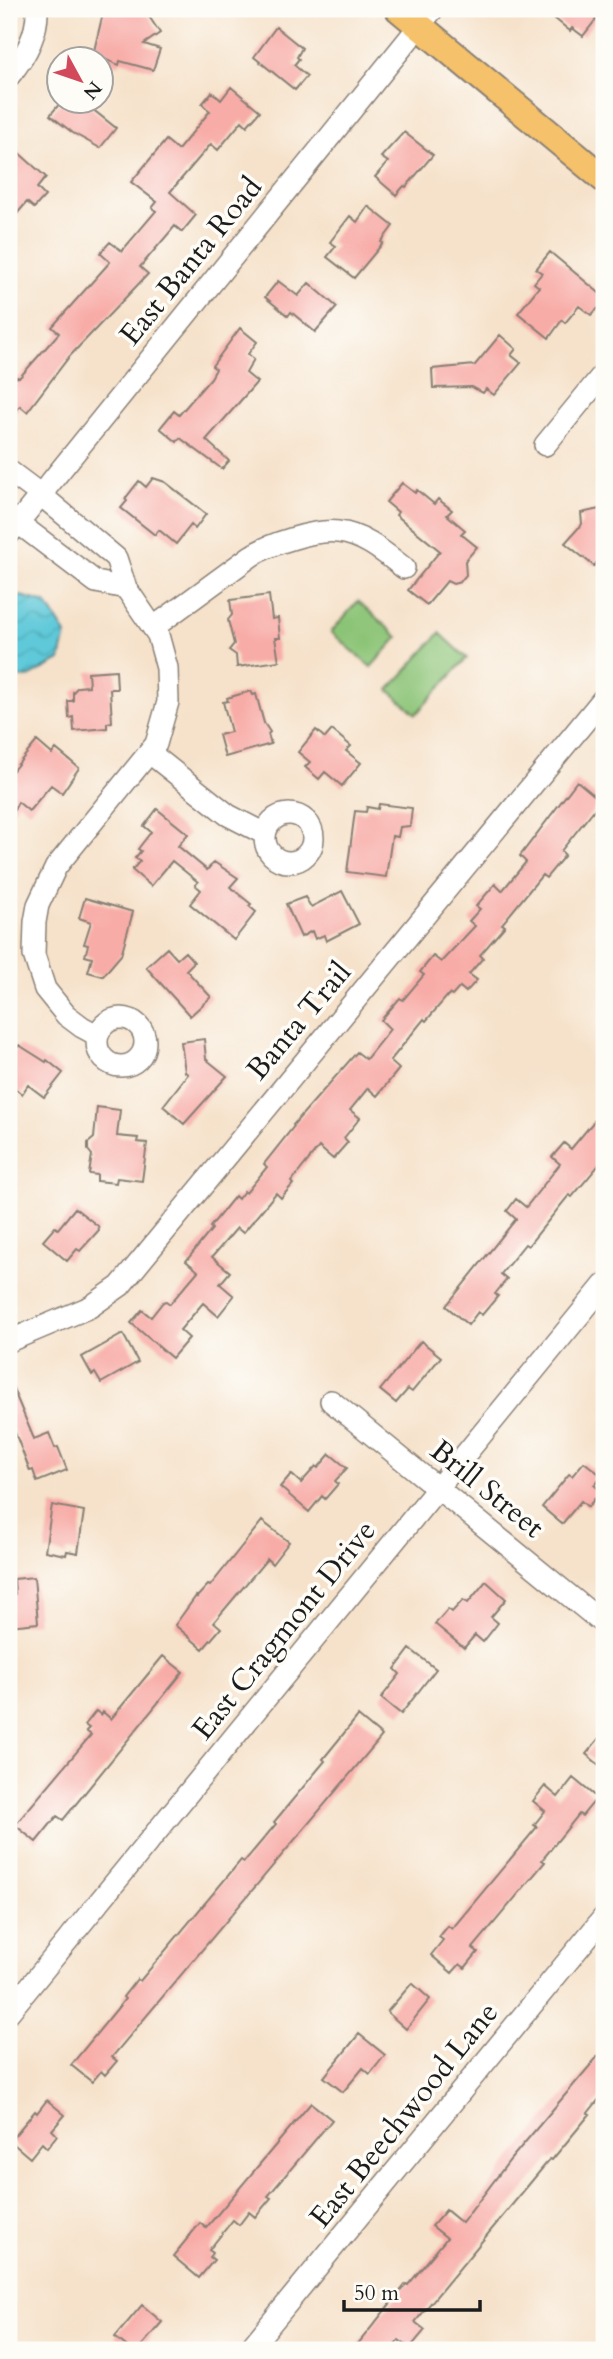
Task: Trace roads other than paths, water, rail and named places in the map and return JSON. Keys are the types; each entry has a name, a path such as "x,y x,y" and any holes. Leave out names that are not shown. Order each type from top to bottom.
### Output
{"main road":[{"path":"399,9 426,17 604,179"}],"street":[{"path":"9,76 25,53 35,31 37,9"},
{"name":"East Banta Road","path":"12,524 41,495 426,17"},
{"path":"545,445 604,373"},
{"path":"9,471 116,558 127,588 154,627 166,659 169,694 162,728 150,753 56,867 47,881 36,913 34,955 45,989 65,1015 97,1035"},
{"path":"12,524 96,582 127,588"},
{"path":"154,627 258,551 280,542 338,531 362,540 404,568"},
{"name":"Banta Trail","path":"9,1341 90,1307 120,1286 604,698"},
{"path":"150,753 228,815 265,834"},
{"name":"East Cragmont Drive","path":"9,2012 604,1285"},
{"name":"Brill Street","path":"331,1401 604,1624"},
{"name":"East Beechwood Lane","path":"250,2350 604,1917"}],"water":[{"path":"21,596 46,603 66,634 60,660 27,678 9,676 9,603"}]}
